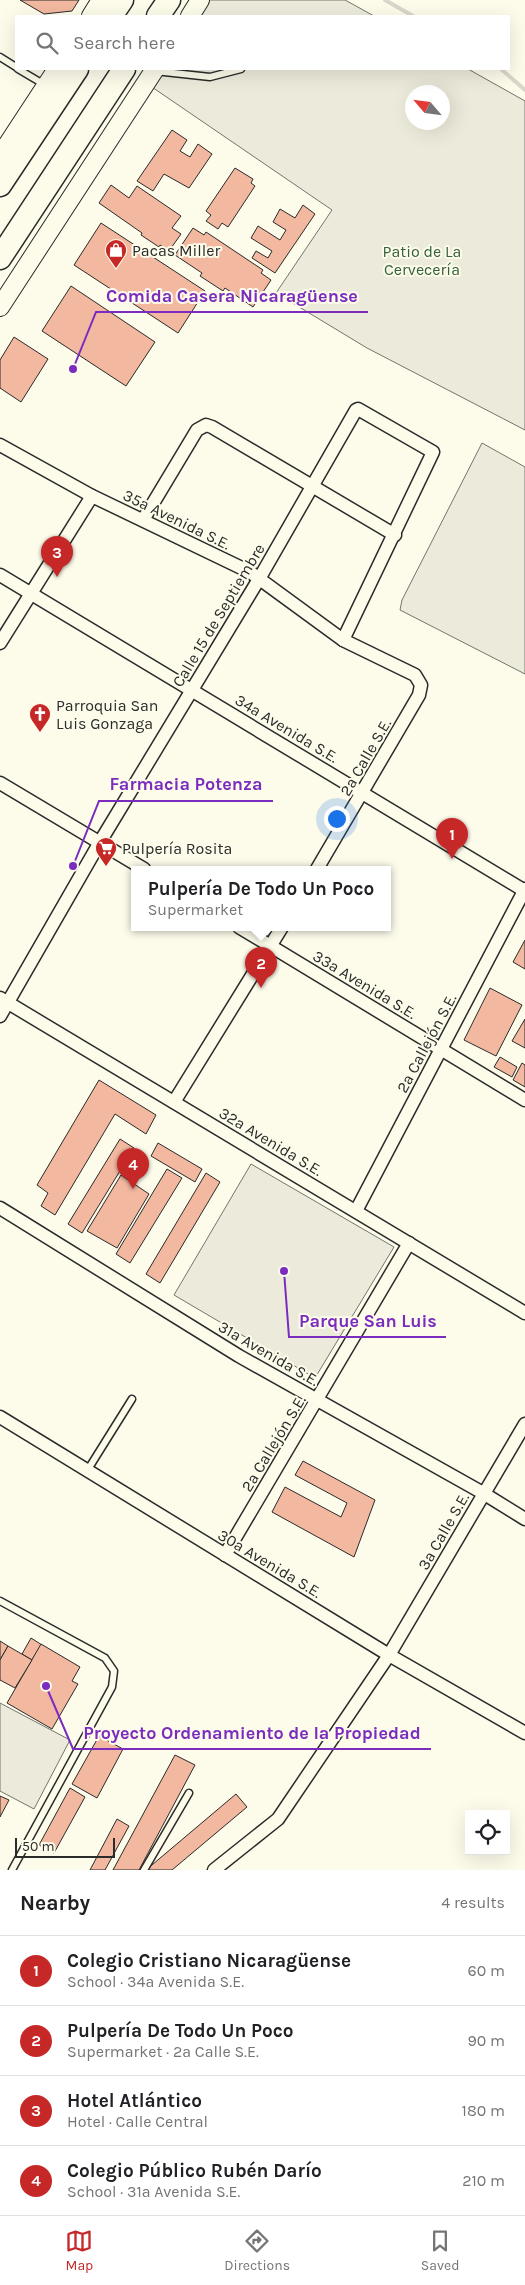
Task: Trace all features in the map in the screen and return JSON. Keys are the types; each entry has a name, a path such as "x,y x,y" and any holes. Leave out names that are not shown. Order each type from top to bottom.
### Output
{"highway":[{"path":"112,15 122,0"},
{"path":"159,15 169,0"},
{"path":"0,186 76,70"},
{"path":"0,258 123,70"}],"street":[{"path":"92,15 101,0"},
{"path":"184,0 187,8 186,15"},
{"path":"191,15 200,0"},
{"path":"0,156 56,70"},
{"path":"0,307 155,70"},
{"name":"Calle 15 de Septiembre","path":"0,1016 4,1000 259,579 356,410 362,409 433,452 395,535"},
{"path":"143,520 197,430 206,425 395,535 343,640"},
{"name":"35a Avenida S.E.","path":"0,445 92,496 250,572 343,640 415,676 421,685"},
{"path":"0,643 92,496"},
{"name":"34a Avenida S.E.","path":"0,575 525,890"},
{"name":"2a Calle S.E.","path":"319,866 363,794 419,695 421,685"},
{"path":"0,783 139,866"},
{"name":"2a Callejón S.E.","path":"356,1212 525,890"},
{"name":"33a Avenida S.E.","path":"246,931 525,1100"},
{"path":"174,1102 279,931"},
{"name":"32a Avenida S.E.","path":"4,1000 525,1313"},
{"name":"31a Avenida S.E.","path":"0,1208 215,1341 484,1493 525,1519"},
{"name":"2a Callejón S.E.","path":"225,1555 409,1243"},
{"name":"30a Avenida S.E.","path":"0,1417 389,1655 525,1732"},
{"name":"3a Calle S.E.","path":"214,1870 278,1819 389,1655 525,1424"}],"lane":[{"path":"0,57 15,67"},
{"path":"20,70 46,86"},
{"path":"155,70 210,77 237,70"},
{"path":"87,1471 132,1399"},
{"path":"0,1600 105,1658 114,1671 112,1687 12,1870"},
{"path":"144,1870 189,1793"}],"green space":[{"path":"200,0 345,0 372,15 191,15"},
{"name":"Patio de La Cervecería","path":"154,70 470,70 525,101 525,430 367,348 276,293 332,210 146,83"},
{"path":"482,443 525,467 525,674 400,610 402,600"},
{"path":"251,1164 394,1247 315,1378 174,1295"},
{"path":"0,1703 70,1740 34,1809 0,1791"}],"building":[{"path":"20,0 79,0 72,11 44,14"},
{"path":"172,130 187,140 180,151 190,157 198,144 212,154 189,188 164,174 153,191 137,181"},
{"path":"235,168 253,179 251,183 255,186 228,227 222,223 218,229 206,221 211,215 206,211"},
{"path":"111,185 129,198 137,186 181,216 172,228 181,234 169,251 141,235 142,233 99,203"},
{"path":"303,205 315,214 275,273 252,258 256,251 268,258 272,251 251,238 258,226 280,240 286,230 273,222 280,209 295,218"},
{"path":"101,223 205,291 178,333 74,265"},
{"path":"193,228 204,235 206,232 263,270 261,273 271,280 253,307 225,288 223,291 200,276 202,273 175,255"},
{"path":"71,286 155,342 126,386 42,331"},
{"path":"14,337 48,359 21,402 0,388 0,360"},
{"path":"525,940 525,969 513,962"},
{"path":"490,988 522,1005 496,1056 464,1040"},
{"path":"525,1019 525,1048 512,1041"},
{"path":"500,1057 517,1067 512,1077 494,1067"},
{"path":"522,1063 525,1065 525,1087 513,1080"},
{"path":"99,1080 156,1115 146,1134 115,1114 55,1215 41,1206 48,1193 37,1185"},
{"path":"120,1139 134,1148 82,1233 68,1224"},
{"path":"158,1143 202,1169 195,1182 151,1156"},
{"path":"167,1169 182,1178 130,1263 116,1254"},
{"path":"206,1173 220,1182 160,1283 146,1274"},
{"path":"121,1175 149,1194 117,1248 87,1231"},
{"path":"303,1461 375,1500 354,1557 272,1512 285,1487 341,1517 347,1503 295,1475"},
{"path":"31,1638 42,1645 32,1660 22,1654"},
{"path":"0,1641 8,1646 0,1660"},
{"path":"41,1644 80,1667 72,1681 78,1684 52,1729 7,1703"},
{"path":"8,1646 32,1660 15,1688 0,1680 0,1660"},
{"path":"99,1736 123,1749 97,1798 72,1784"},
{"path":"175,1755 195,1765 139,1870 113,1870"},
{"path":"70,1788 85,1797 54,1853 39,1845"},
{"path":"236,1794 247,1807 172,1870 146,1870"},
{"path":"0,1796 9,1800 0,1817"},
{"path":"117,1819 129,1826 105,1870 90,1870"}],"waterway":[{"path":"385,0 411,15"},
{"path":"502,70 525,90"}],"place":[{"name":"Pacas Miller","path":"116,269"},
{"name":"Comida Casera Nicaragüense","path":"73,369"},
{"name":"Hotel Atlántico","path":"57,577"},
{"name":"Parroquia San Luis Gonzaga","path":"40,733"},
{"name":"Colegio Cristiano Nicaragüense","path":"452,859"},
{"name":"Farmacia Potenza","path":"73,866"},
{"name":"Pulpería Rosita","path":"106,867"},
{"name":"Pulpería De Todo Un Poco","path":"261,988"},
{"name":"Colegio Público Rubén Darío","path":"133,1189"},
{"name":"Parque San Luis","path":"284,1271"},
{"name":"Proyecto Ordenamiento de la Propiedad","path":"46,1686"}]}
